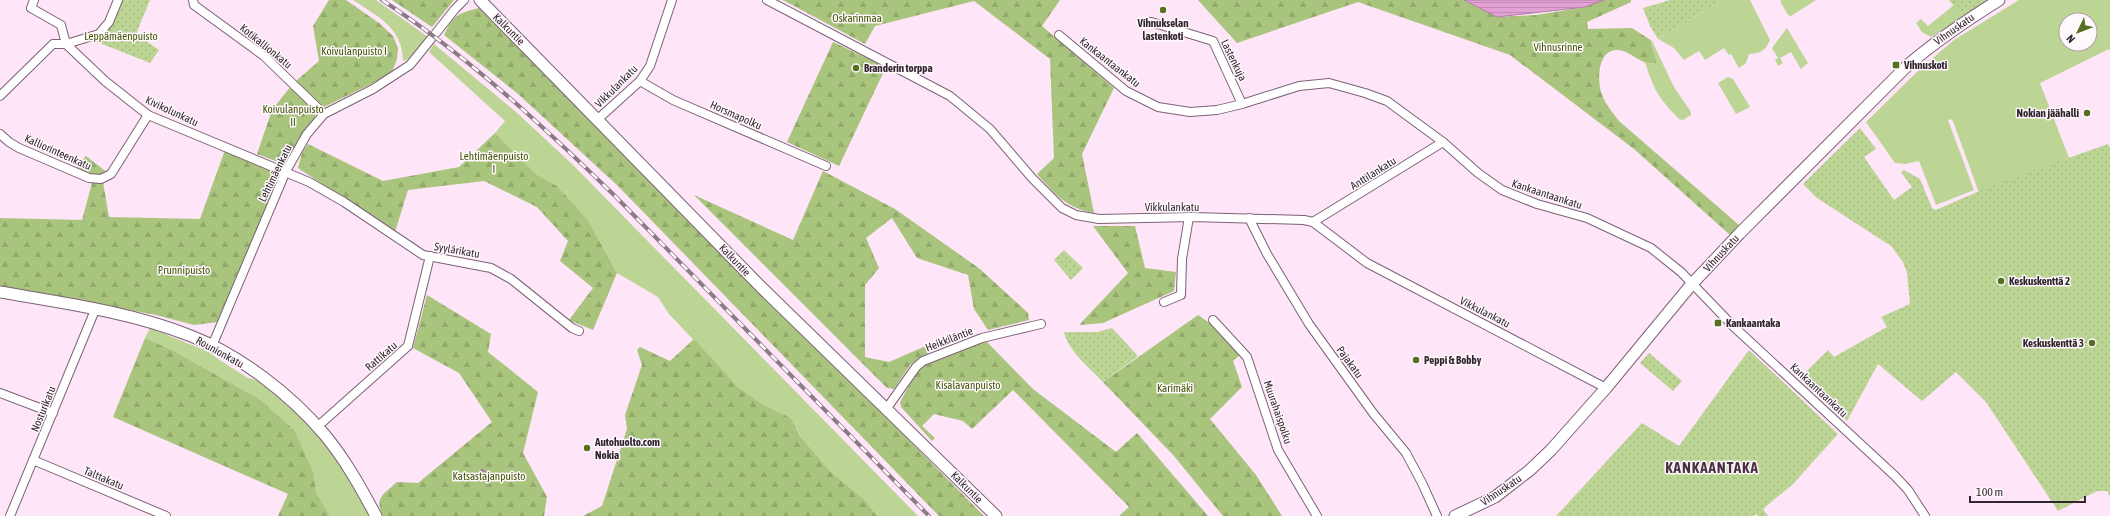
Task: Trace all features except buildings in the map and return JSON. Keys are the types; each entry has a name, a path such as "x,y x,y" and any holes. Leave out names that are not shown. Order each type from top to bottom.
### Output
{"street":[{"path":"34,0 31,8 61,25 66,44"},
{"path":"0,96 53,44 66,44 99,34 109,22 118,0"},
{"name":"Kotikallionkatu","path":"193,0 194,5 276,67 324,114"},
{"name":"Lehtimäenkatu","path":"212,346 286,171 307,134 324,114 373,89 410,65 464,0"},
{"name":"Kalkuntie","path":"480,0 761,287 996,516"},
{"name":"Vikkulankatu","path":"598,120 640,81 650,66 672,0"},
{"name":"Vikkulankatu","path":"767,0 950,96 990,129 1048,195 1069,213 1087,218 1099,219 1189,217 1304,220 1313,222 1367,263 1606,388"},
{"name":"Vihnuskatu","path":"1455,516 1494,497 1530,470 1606,388 1691,285 1740,233 1908,65 1948,33 1999,0"},
{"name":"Lastenkuja","path":"1151,22 1213,41 1242,104"},
{"name":"Kankaantaankatu","path":"1059,35 1126,91 1158,107 1190,112 1217,110 1242,104 1299,86 1329,83 1387,101 1443,142 1478,173 1502,190 1537,204 1587,218 1651,248 1680,272 1691,285 1895,476 1908,490 1925,516"},
{"name":"Kivikolunkatu","path":"66,44 106,81 148,115 286,171"},
{"name":"Horsmapolku","path":"640,81 673,100 826,166"},
{"name":"Kalliorinteenkatu","path":"0,134 19,148 90,178 101,179 111,174 148,115"},
{"name":"Anttilankatu","path":"1313,222 1443,142"},
{"name":"Syylärikatu","path":"286,171 344,202 423,255 481,265 495,270 511,279 572,328 579,331"},
{"path":"1164,302 1181,294 1182,259 1189,217"},
{"name":"Pajakatu","path":"1249,218 1267,254 1309,324 1373,413 1406,453 1437,516"},
{"name":"Rattikatu","path":"317,427 408,346 430,256"},
{"name":"Rounionkatu","path":"0,292 145,321 193,336 212,346 268,382 297,406 317,427 339,454 376,516"},
{"name":"Nosturikatu","path":"10,516 95,310"},
{"name":"Muurahaispolku","path":"1213,320 1247,357 1278,450 1317,516"},
{"name":"Heikkiläntie","path":"886,408 916,367 923,361 982,338 1041,324"},
{"path":"0,393 53,413"},
{"name":"Talttakatu","path":"34,460 166,516"}],"green space":[{"name":"Leppämäenpuisto","path":"121,0 150,0 136,34 159,50 150,63 92,40"},
{"name":"Koivulanpuisto I","path":"329,0 346,0 379,23 393,36 398,48 397,59 392,72 324,107 296,81 319,61 313,26"},
{"path":"353,0 376,0 428,37 414,55 405,61 403,60 402,49 398,39 393,31 380,18"},
{"path":"392,0 454,0 432,27"},
{"name":"Oskarinmaa","path":"783,0 1060,0 1042,26 1114,88 1082,154 1094,213 1084,211 1068,204 1037,174 1054,158 1050,59 974,1 875,26 865,44"},
{"name":"Vihnusrinne","path":"1198,0 1464,0 1497,17 1536,15 1585,7 1604,0 1631,0 1631,2 1587,22 1588,29 1632,28 1652,41 1651,44 1657,63 1644,62 1620,50 1610,52 1605,56 1600,68 1599,83 1602,95 1619,121 1739,225 1730,235 1634,149 1510,55 1358,2 1237,43"},
{"path":"1670,0 1723,0 1658,39 1650,26 1643,8"},
{"path":"1723,0 1750,0 1770,40 1762,51 1749,54 1746,63 1739,68 1731,54 1729,55 1724,48 1705,60 1699,51 1684,60 1674,48 1658,39"},
{"path":"1816,0 1791,16 1788,15 1780,1"},
{"path":"1949,0 1990,0 1963,17"},
{"path":"2019,0 2110,0 2110,51 2109,49 2040,83 2069,158 1979,193 1953,121 1950,119 1948,120 1974,190 1936,205 1919,161 1905,164 1895,163 1866,122 1920,69 1954,40"},
{"path":"1954,5 1963,17 1931,37 1922,32 1916,23 1921,19 1928,26"},
{"path":"479,8 760,293 984,516 939,516 618,186 518,94 444,35 450,23 457,16"},
{"path":"1787,28 1808,63 1801,69 1791,52 1780,58 1783,63 1778,66 1775,60 1778,58 1772,48"},
{"path":"1652,41 1674,87 1691,112 1691,115 1683,120 1679,119 1658,94 1651,80 1645,62 1656,63 1651,44"},
{"path":"833,42 886,67 839,166 787,142"},
{"path":"434,44 516,112 571,163 918,516 877,516 865,500 832,473 801,437 791,418 762,404 738,387 669,314 658,297 617,273 588,220 557,186 536,174 495,133 505,121 429,52"},
{"path":"1728,77 1733,79 1750,107 1736,114 1718,83"},
{"name":"Koivulanpuisto II","path":"291,86 315,110 315,120 303,134 288,159 278,162 257,154 272,110"},
{"path":"1860,128 1876,149 1864,157 1894,200 1912,187 1901,172 1904,170 1920,179 1932,208 1936,210 1993,185 2108,144 2110,148 2110,496 2107,491 2097,491 2058,511 1986,402 1956,372 1922,401 1878,364 1847,421 1801,377 1828,350 1834,357 1887,327 1881,317 1910,304 1907,273 1903,262 1891,246 1817,198 1803,184"},
{"name":"Lehtimäenpuisto I","path":"495,133 536,174 557,186 588,220 617,273 593,330 569,320 593,288 560,261 568,241 537,207 484,181 408,190 395,232 298,168 302,153 308,144 383,181 459,167"},
{"name":"Prunnipuisto","path":"225,150 277,172 279,176 218,322 194,325 156,315 0,286 0,218 82,220 92,183 103,182 109,217 200,219"},
{"path":"86,156 108,173 99,178 75,169"},
{"path":"823,171 895,209 980,269 1028,313 1029,320 988,330 974,309 968,275 917,258 892,218 866,238 879,268 865,285 865,357 889,362 928,345 931,351 910,365 894,389 887,388 694,195 793,240"},
{"path":"1093,226 1135,226 1145,268 1176,272 1174,291 1103,323 1079,325 1128,273"},
{"path":"1064,250 1083,268 1071,280 1054,260"},
{"name":"Katsastajanpuisto","path":"427,295 491,334 488,352 538,392 523,453 547,497 544,516 383,516 379,504 384,493 397,482 418,483 492,422 459,373 413,348"},
{"name":"Karimäki","path":"1198,315 1214,326 1240,355 1233,361 1242,387 1210,419 1256,475 1282,516 1223,516 1174,456 1103,382"},
{"path":"150,328 209,352 248,378 259,381 300,414 324,441 340,464 370,516 330,516 316,492 314,474 272,412 258,398 172,350 145,338"},
{"path":"1112,328 1138,356 1103,382 1075,353 1064,332 1098,332"},
{"path":"145,338 172,350 258,398 294,430 314,474 316,492 330,516 278,516 288,494 113,417"},
{"path":"694,339 738,387 762,404 791,418 800,436 832,473 865,500 877,516 583,516 602,506 627,429 625,415 642,365 637,350 640,347 670,361"},
{"name":"Kisalavanpuisto","path":"986,341 1033,389 1116,452 1137,433 1208,516 1119,516 1129,507 1013,390 972,429 963,421 934,414 922,426 935,438 932,441 901,407 900,402 917,371 932,361"},
{"path":"1749,350 1838,434 1793,484 1763,509 1768,516 1758,516 1756,514 1753,516 1556,516 1642,423 1679,446"},
{"path":"1649,353 1682,381 1673,391 1640,363"}],"shaded area":[{"path":"1464,0 1604,0 1585,7 1497,17"}],"waterway":[{"path":"482,470 491,475"}],"railway":[{"path":"382,0 445,44 475,68 561,144 616,197 929,516"}],"place":[{"name":"Vihnukselan lastenkoti","path":"1163,10"},
{"name":"Vihnuskoti","path":"1896,65"},
{"name":"Branderin torppa","path":"856,68"},
{"name":"Nokian jäähalli","path":"2087,113"},
{"name":"Keskuskenttä 2","path":"2001,281"},
{"name":"Kankaantaka","path":"1718,323"},
{"name":"Keskuskenttä 3","path":"2092,343"},
{"name":"Peppi & Bobby","path":"1416,360"},
{"name":"Autohuolto.com Nokia","path":"587,448"}],"district":[{"name":"KANKAANTAKA","path":"1712,468"}]}
